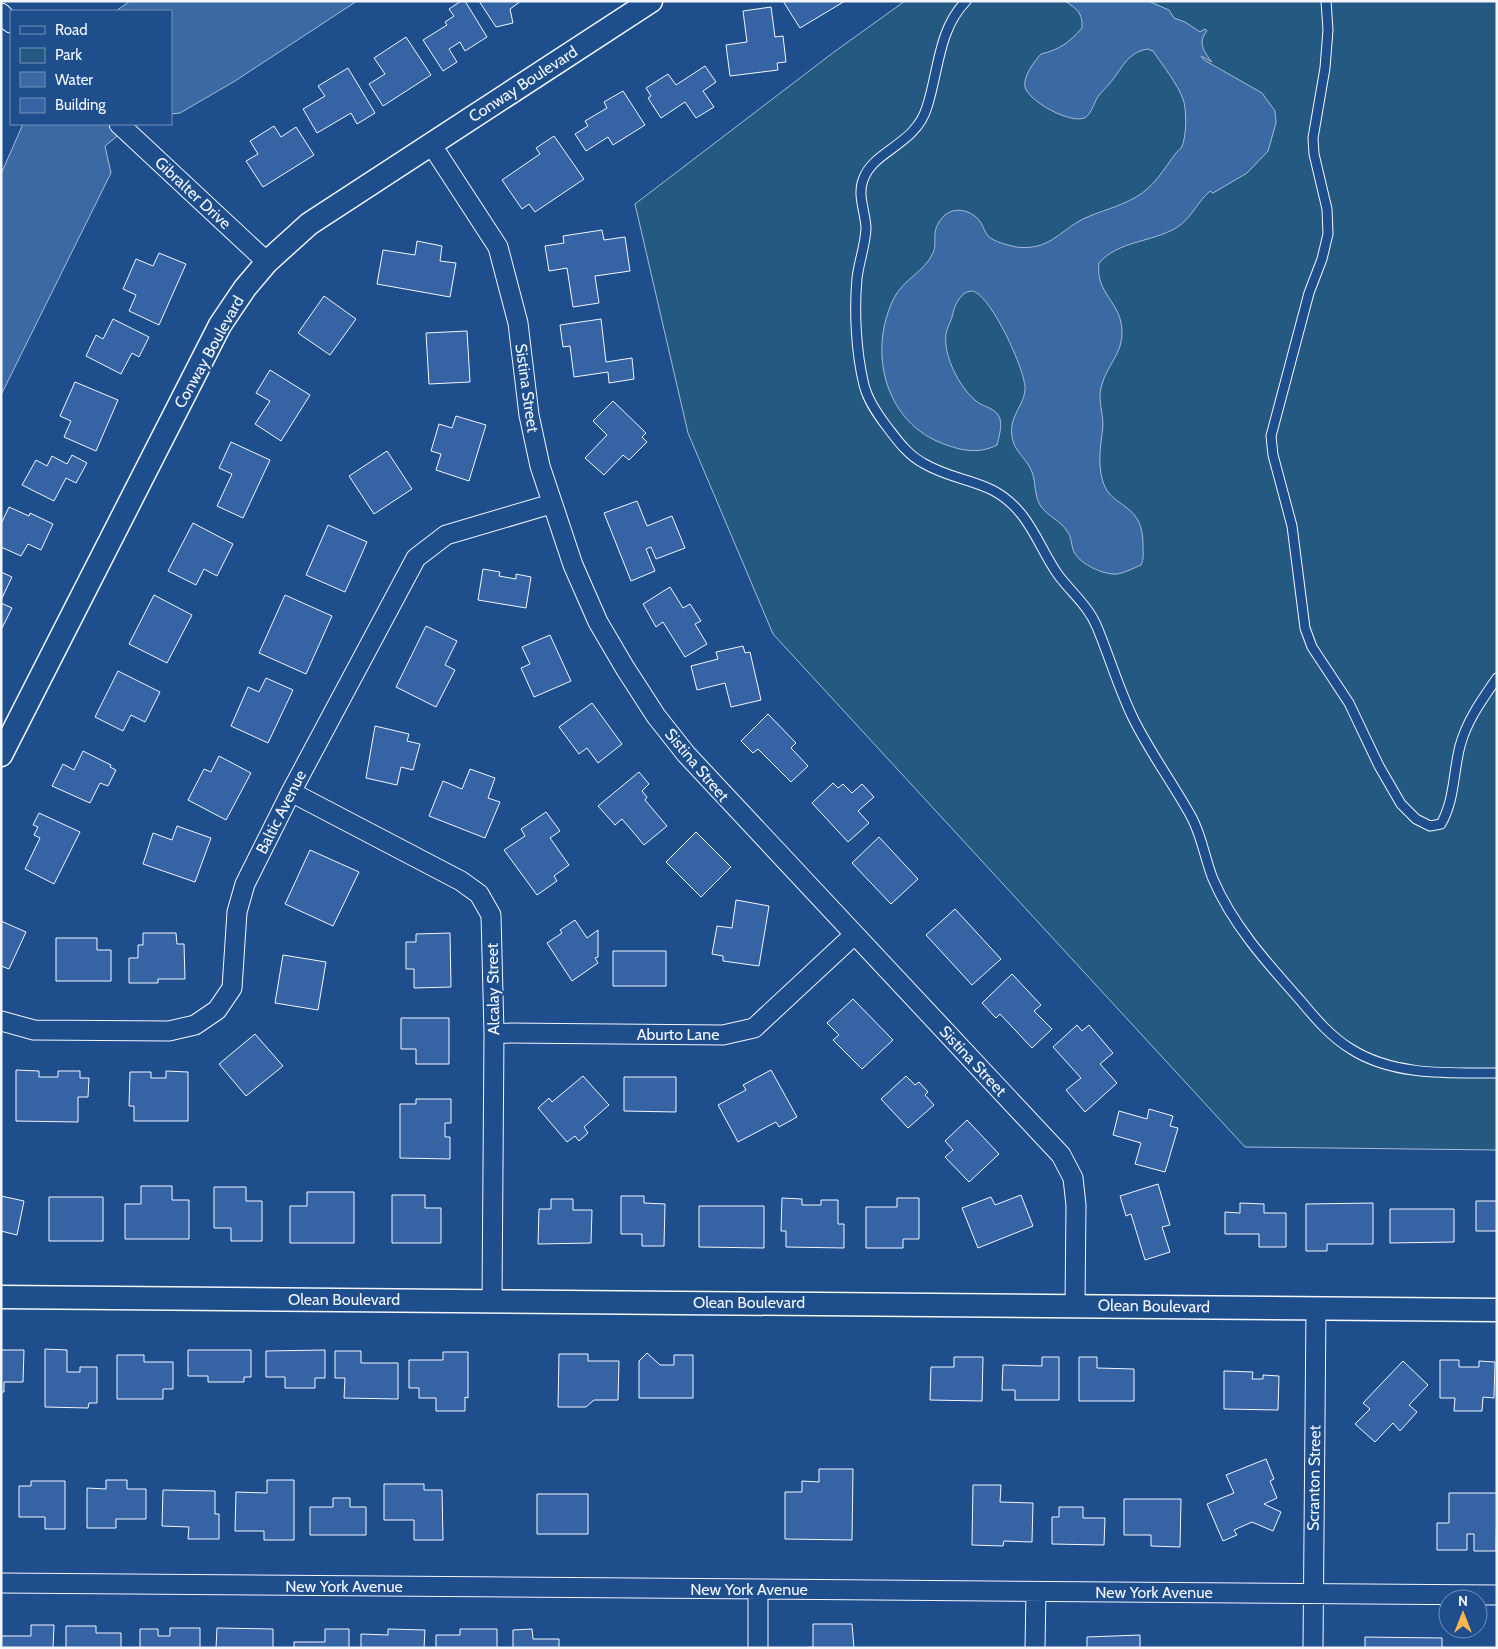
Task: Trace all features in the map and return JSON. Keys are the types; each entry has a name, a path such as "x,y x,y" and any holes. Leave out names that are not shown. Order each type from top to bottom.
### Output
{"street":[{"name":"Conway Boulevard","path":"1,755 220,325 245,288 267,262 309,224 651,1"},
{"path":"1,13 10,22"},
{"name":"Gibralter Drive","path":"120,125 267,262"},
{"name":"Sistina Street","path":"431,144 498,247 518,323 530,415 540,466 572,565 598,622 656,716 716,789 1061,1155 1073,1178 1076,1205 1075,1305"},
{"name":"Baltic Avenue","path":"1,1021 34,1030 169,1031 195,1025 217,1010 232,988 237,912 244,884 416,558 446,535 551,504"},
{"name":"Alcalay Street","path":"291,792 461,881 478,894 491,915 494,1032 492,1300"},
{"name":"Aburto Lane","path":"494,1032 723,1035 754,1028 854,935"},
{"name":"Olean Boulevard","path":"1,1297 1497,1310"},
{"name":"Scranton Street","path":"1313,1648 1316,1308"},
{"name":"New York Avenue","path":"1,1583 1497,1595"},
{"path":"758,1589 758,1648"},
{"path":"1035,1648 1036,1592"}],"lane":[{"path":"966,1 957,10 948,28 927,109 912,134 875,161 863,179 861,197 866,224 857,277 857,312 860,364 865,389 876,412 901,446 920,462 945,474 982,484 1006,497 1024,517 1058,574 1085,606 1096,625 1116,679 1134,719 1157,763 1193,819 1212,876 1228,908 1277,974 1325,1029 1350,1049 1377,1062 1412,1070 1497,1073"},
{"path":"1326,1 1328,30 1325,68 1313,138 1314,154 1327,209 1328,234 1322,259 1308,293 1271,436 1273,455 1292,526 1305,628 1312,647 1349,703 1379,766 1401,804 1416,819 1430,826 1441,824 1450,809 1460,747 1466,725 1497,678"}],"green space":[{"path":"905,1 1497,1 1497,1150 1245,1147 773,634 688,433 635,204 834,52"}],"water":[{"path":"130,1 357,1 235,81 180,113 172,114 172,10 117,10"},
{"path":"1065,1 1148,1 1169,10 1174,18 1185,22 1200,32 1205,29 1207,31 1202,39 1202,43 1204,51 1212,62 1201,56 1204,60 1262,93 1275,111 1276,123 1268,151 1247,173 1213,193 1210,191 1186,220 1176,228 1167,233 1116,250 1099,263 1101,283 1118,313 1122,332 1120,346 1104,377 1101,389 1100,400 1103,425 1100,454 1101,475 1107,491 1127,508 1138,521 1142,532 1143,547 1141,565 1117,574 1099,571 1081,561 1074,552 1067,531 1040,505 1032,472 1016,448 1012,435 1013,421 1024,397 1025,390 1020,367 997,317 979,294 971,291 967,292 959,299 955,306 947,331 947,352 954,371 964,388 976,401 993,410 998,415 1001,425 997,445 975,451 961,449 939,442 920,431 905,417 894,400 886,381 882,360 882,339 886,318 894,298 903,286 925,265 933,253 936,228 946,214 955,210 966,211 979,220 988,236 994,240 1016,247 1037,246 1052,239 1083,219 1123,204 1142,193 1153,183 1181,148 1186,124 1183,99 1153,51 1148,49 1130,57 1097,98 1086,117 1080,119 1071,118 1052,111 1028,93 1025,87 1026,78 1038,57 1064,45 1082,28 1080,15 1073,6"},
{"path":"23,125 131,125 105,146 111,173 1,395 1,174"}],"building":[{"path":"461,1 465,1 487,37 465,51 460,42 449,49 457,62 443,71 423,40 447,25 445,22 454,16 449,9"},
{"path":"479,1 521,1 510,9 513,23 496,27"},
{"path":"783,1 845,1 800,28"},
{"path":"771,7 775,37 783,36 786,62 777,63 778,70 730,76 726,45 747,42 743,11"},
{"path":"406,37 431,75 383,106 369,84 385,74 374,58"},
{"path":"705,66 716,82 703,91 714,107 696,118 685,102 661,118 648,98 651,96 646,88 668,74 676,85"},
{"path":"348,68 375,113 357,124 351,113 317,133 303,109 325,96 318,86"},
{"path":"623,91 645,125 613,145 608,137 586,151 575,134 588,126 585,121 607,108 604,102"},
{"path":"274,126 281,137 296,127 314,155 263,187 246,161 258,154 250,141"},
{"path":"554,136 584,179 535,212 529,204 522,209 502,180 540,154 536,148"},
{"path":"602,230 604,240 625,237 630,271 595,276 599,303 573,307 567,268 549,271 545,246 564,243 563,236"},
{"path":"417,241 442,246 440,261 456,263 450,297 377,284 383,250 415,255"},
{"path":"159,253 186,264 159,325 129,311 136,295 123,289 136,259 153,266"},
{"path":"324,296 356,319 330,355 298,333"},
{"path":"113,319 149,337 139,357 132,353 121,374 86,356 96,335 103,339"},
{"path":"601,319 606,362 632,358 634,379 609,383 608,372 574,377 570,346 563,347 560,325"},
{"path":"467,331 470,382 429,384 426,333"},
{"path":"270,370 310,395 281,441 255,424 270,401 256,393"},
{"path":"75,382 118,400 96,451 64,437 71,421 60,416"},
{"path":"613,401 646,433 642,437 647,442 629,460 623,455 604,475 585,458 607,435 593,421"},
{"path":"456,416 486,425 469,481 436,470 441,454 431,451 439,424 452,428"},
{"path":"231,442 270,460 243,518 217,506 232,474 219,468"},
{"path":"387,451 412,489 374,514 349,476"},
{"path":"72,455 87,463 76,483 66,478 54,501 22,485 36,460 47,466 52,456 67,464"},
{"path":"637,501 647,526 672,516 685,548 656,559 651,547 646,549 655,571 631,581 604,513"},
{"path":"9,507 29,516 30,513 53,524 41,550 28,544 21,556 1,547 1,524"},
{"path":"193,523 233,544 217,576 204,569 196,585 168,571"},
{"path":"328,525 367,542 345,592 306,575"},
{"path":"483,569 500,572 499,576 516,579 516,574 531,577 526,608 478,600"},
{"path":"1,572 12,577 1,600"},
{"path":"670,587 683,608 690,604 701,621 695,624 707,644 685,657 663,622 656,627 643,604"},
{"path":"154,595 192,615 167,663 129,644"},
{"path":"285,595 332,616 306,674 259,653"},
{"path":"1,603 12,608 1,630"},
{"path":"426,626 457,641 445,665 455,670 436,707 396,687"},
{"path":"550,635 571,681 534,697 521,668 530,664 522,647"},
{"path":"743,646 745,653 750,652 761,700 731,707 725,683 697,690 691,666 718,659 716,652"},
{"path":"118,671 160,692 145,722 131,715 123,731 95,717"},
{"path":"266,678 293,690 268,743 231,726 248,687 259,692"},
{"path":"592,703 622,744 598,763 587,748 579,754 559,727"},
{"path":"768,714 796,743 791,748 808,766 791,782 758,749 753,753 741,741"},
{"path":"375,726 409,734 407,741 420,744 413,770 401,767 397,785 366,778"},
{"path":"83,751 111,765 110,767 116,770 108,786 100,783 90,803 52,786 63,764 74,770"},
{"path":"219,756 251,773 226,820 188,800 204,769 211,772"},
{"path":"470,769 495,778 488,798 500,802 485,838 429,816 443,781 462,789"},
{"path":"639,772 649,784 642,791 647,797 645,800 667,826 644,845 622,819 615,825 598,806"},
{"path":"833,783 838,788 843,784 852,793 862,784 874,797 858,811 869,823 848,842 812,803"},
{"path":"546,812 560,831 550,838 569,865 554,876 557,881 537,895 504,850 525,836 521,829"},
{"path":"39,813 80,832 54,884 25,869 40,838 34,835 38,827 33,825"},
{"path":"177,826 211,838 195,882 143,864 153,833 172,840"},
{"path":"696,832 731,867 701,897 666,862"},
{"path":"879,837 918,879 891,904 852,863"},
{"path":"310,850 359,872 333,926 285,904"},
{"path":"736,900 769,906 759,966 723,961 723,956 712,954 717,926 732,928"},
{"path":"955,909 1001,959 972,985 926,935"},
{"path":"575,920 587,938 598,930 598,957 595,958 598,963 572,981 547,943 562,933 560,930"},
{"path":"1,921 26,932 9,969 1,966"},
{"path":"143,933 176,933 177,944 184,944 185,979 158,979 158,983 129,983 129,958 138,958 138,945 143,945"},
{"path":"450,933 451,987 414,988 414,969 406,969 406,942 416,942 416,934"},
{"path":"56,938 97,938 97,950 111,950 111,981 56,981"},
{"path":"613,951 666,951 666,986 613,986"},
{"path":"283,955 326,962 318,1010 275,1003"},
{"path":"1012,974 1041,1005 1034,1011 1052,1029 1032,1048 1000,1014 996,1018 982,1003"},
{"path":"853,999 893,1040 862,1069 833,1040 839,1035 827,1023"},
{"path":"401,1018 449,1018 449,1064 416,1064 416,1049 401,1049"},
{"path":"1077,1025 1082,1031 1089,1025 1113,1053 1100,1064 1117,1083 1085,1112 1066,1090 1081,1078 1053,1047"},
{"path":"255,1034 283,1066 246,1096 219,1064"},
{"path":"16,1070 39,1071 39,1077 58,1077 58,1071 80,1071 80,1078 89,1078 88,1097 78,1097 78,1122 16,1121"},
{"path":"771,1070 797,1117 779,1127 776,1122 738,1142 718,1105 746,1090 743,1085"},
{"path":"166,1071 188,1072 188,1121 134,1121 134,1106 129,1106 130,1072 151,1072 151,1078 166,1078"},
{"path":"583,1076 609,1105 584,1127 588,1133 579,1141 575,1136 567,1142 538,1108 549,1098 552,1102"},
{"path":"906,1076 915,1085 919,1082 928,1092 925,1095 934,1105 908,1128 881,1099"},
{"path":"624,1077 676,1077 676,1112 624,1111"},
{"path":"416,1099 451,1099 451,1123 445,1123 445,1137 450,1137 450,1159 400,1158 400,1104 416,1104"},
{"path":"1149,1109 1173,1116 1170,1126 1178,1128 1165,1172 1135,1164 1141,1143 1113,1135 1119,1111 1147,1119"},
{"path":"967,1120 999,1154 969,1182 945,1157 953,1150 945,1141"},
{"path":"1158,1184 1170,1225 1162,1227 1170,1252 1145,1260 1131,1214 1126,1216 1120,1196"},
{"path":"141,1186 172,1186 172,1200 189,1200 189,1239 125,1239 125,1204 141,1204"},
{"path":"214,1187 246,1187 246,1201 262,1201 262,1241 231,1241 231,1228 214,1228"},
{"path":"307,1192 354,1192 354,1243 290,1243 290,1206 307,1206"},
{"path":"392,1195 425,1195 425,1208 441,1208 441,1243 392,1243"},
{"path":"1021,1195 1033,1226 978,1248 962,1208 991,1197 995,1205"},
{"path":"1,1196 24,1201 17,1235 1,1231"},
{"path":"621,1196 644,1196 644,1203 665,1204 664,1246 642,1246 642,1234 621,1234"},
{"path":"49,1197 103,1197 103,1241 49,1241"},
{"path":"782,1198 802,1199 802,1205 821,1205 821,1200 838,1200 838,1224 844,1224 844,1248 786,1247 786,1231 781,1231"},
{"path":"897,1198 919,1198 919,1239 903,1239 903,1248 866,1248 866,1207 897,1207"},
{"path":"551,1199 573,1199 573,1210 592,1210 591,1243 538,1244 539,1209 551,1209"},
{"path":"1476,1201 1497,1201 1497,1231 1476,1231"},
{"path":"1240,1203 1264,1204 1264,1213 1286,1213 1286,1247 1259,1247 1259,1234 1225,1234 1225,1212 1240,1213"},
{"path":"1373,1203 1373,1244 1327,1244 1327,1251 1306,1251 1306,1204"},
{"path":"699,1206 764,1206 764,1248 699,1247"},
{"path":"1390,1209 1454,1209 1454,1242 1390,1243"},
{"path":"45,1349 67,1350 67,1372 80,1372 80,1367 97,1367 97,1403 89,1403 88,1408 45,1407"},
{"path":"1,1350 24,1350 23,1382 4,1382 4,1392 1,1392"},
{"path":"188,1350 251,1350 251,1377 244,1377 244,1382 208,1382 208,1376 188,1376"},
{"path":"325,1350 325,1378 315,1378 315,1388 285,1388 285,1377 266,1377 266,1351"},
{"path":"335,1351 361,1351 361,1363 398,1363 398,1399 344,1398 345,1378 335,1378"},
{"path":"443,1352 468,1352 468,1398 465,1397 465,1411 436,1411 436,1398 419,1398 419,1388 409,1388 409,1360 443,1360"},
{"path":"647,1353 660,1365 674,1365 674,1355 693,1355 693,1398 639,1398 639,1361"},
{"path":"559,1354 588,1354 588,1361 619,1361 618,1400 594,1400 586,1407 558,1407"},
{"path":"117,1355 144,1355 144,1362 173,1362 173,1389 163,1389 163,1399 117,1399"},
{"path":"954,1357 983,1357 982,1401 930,1400 931,1367 954,1367"},
{"path":"1042,1357 1059,1357 1059,1400 1015,1400 1015,1390 1002,1390 1003,1365 1042,1366"},
{"path":"1079,1357 1097,1357 1097,1368 1134,1369 1134,1401 1079,1401"},
{"path":"1440,1360 1459,1360 1459,1367 1479,1367 1479,1361 1495,1362 1494,1398 1483,1397 1482,1411 1454,1411 1455,1398 1440,1398"},
{"path":"1403,1361 1428,1385 1409,1405 1417,1412 1400,1431 1393,1423 1375,1442 1355,1424 1370,1409 1363,1403"},
{"path":"1224,1371 1253,1372 1252,1379 1263,1379 1263,1375 1279,1376 1278,1410 1224,1409"},
{"path":"1266,1459 1274,1479 1270,1481 1277,1498 1264,1504 1281,1512 1273,1531 1252,1522 1234,1530 1237,1535 1223,1541 1207,1504 1234,1493 1226,1475"},
{"path":"819,1469 853,1469 852,1540 785,1539 785,1492 802,1492 802,1481 819,1482"},
{"path":"106,1480 127,1480 127,1489 146,1489 146,1519 116,1519 116,1528 87,1528 87,1488 106,1489"},
{"path":"267,1480 294,1480 294,1540 264,1540 264,1531 235,1531 236,1492 267,1493"},
{"path":"31,1481 65,1481 65,1529 45,1529 45,1517 19,1517 19,1486 31,1486"},
{"path":"384,1484 424,1484 424,1490 442,1490 443,1540 414,1540 414,1520 384,1520"},
{"path":"973,1485 1001,1485 1000,1502 1033,1503 1032,1542 1004,1541 1003,1546 972,1545"},
{"path":"163,1490 215,1491 215,1514 219,1514 219,1539 188,1539 189,1527 162,1526"},
{"path":"1449,1493 1497,1493 1496,1551 1474,1551 1474,1534 1467,1534 1467,1550 1437,1550 1437,1523 1449,1523"},
{"path":"537,1494 588,1494 588,1534 537,1534"},
{"path":"333,1498 350,1498 350,1507 366,1507 366,1535 310,1535 310,1507 333,1507"},
{"path":"1124,1499 1181,1499 1180,1547 1151,1546 1151,1535 1124,1535"},
{"path":"1059,1507 1083,1507 1083,1518 1105,1518 1104,1545 1052,1544 1052,1517 1059,1517"},
{"path":"813,1624 852,1624 854,1648 800,1648 813,1647"},
{"path":"31,1625 54,1625 53,1648 1,1648 1,1636 31,1636"},
{"path":"66,1626 96,1626 96,1633 121,1633 121,1648 66,1648"},
{"path":"170,1628 200,1628 200,1648 140,1648 140,1629 158,1629 158,1636 170,1636"},
{"path":"217,1628 273,1629 273,1648 216,1648"},
{"path":"325,1629 349,1629 349,1648 294,1648 294,1642 325,1642"},
{"path":"388,1629 425,1630 424,1648 361,1648 361,1634 388,1635"},
{"path":"460,1629 497,1629 497,1648 436,1648 436,1635 460,1635"},
{"path":"532,1629 533,1639 559,1639 559,1648 513,1648 513,1630"},
{"path":"1140,1635 1140,1648 1087,1648 1087,1637"},
{"path":"1365,1637 1442,1639 1442,1648 1365,1648"}]}
